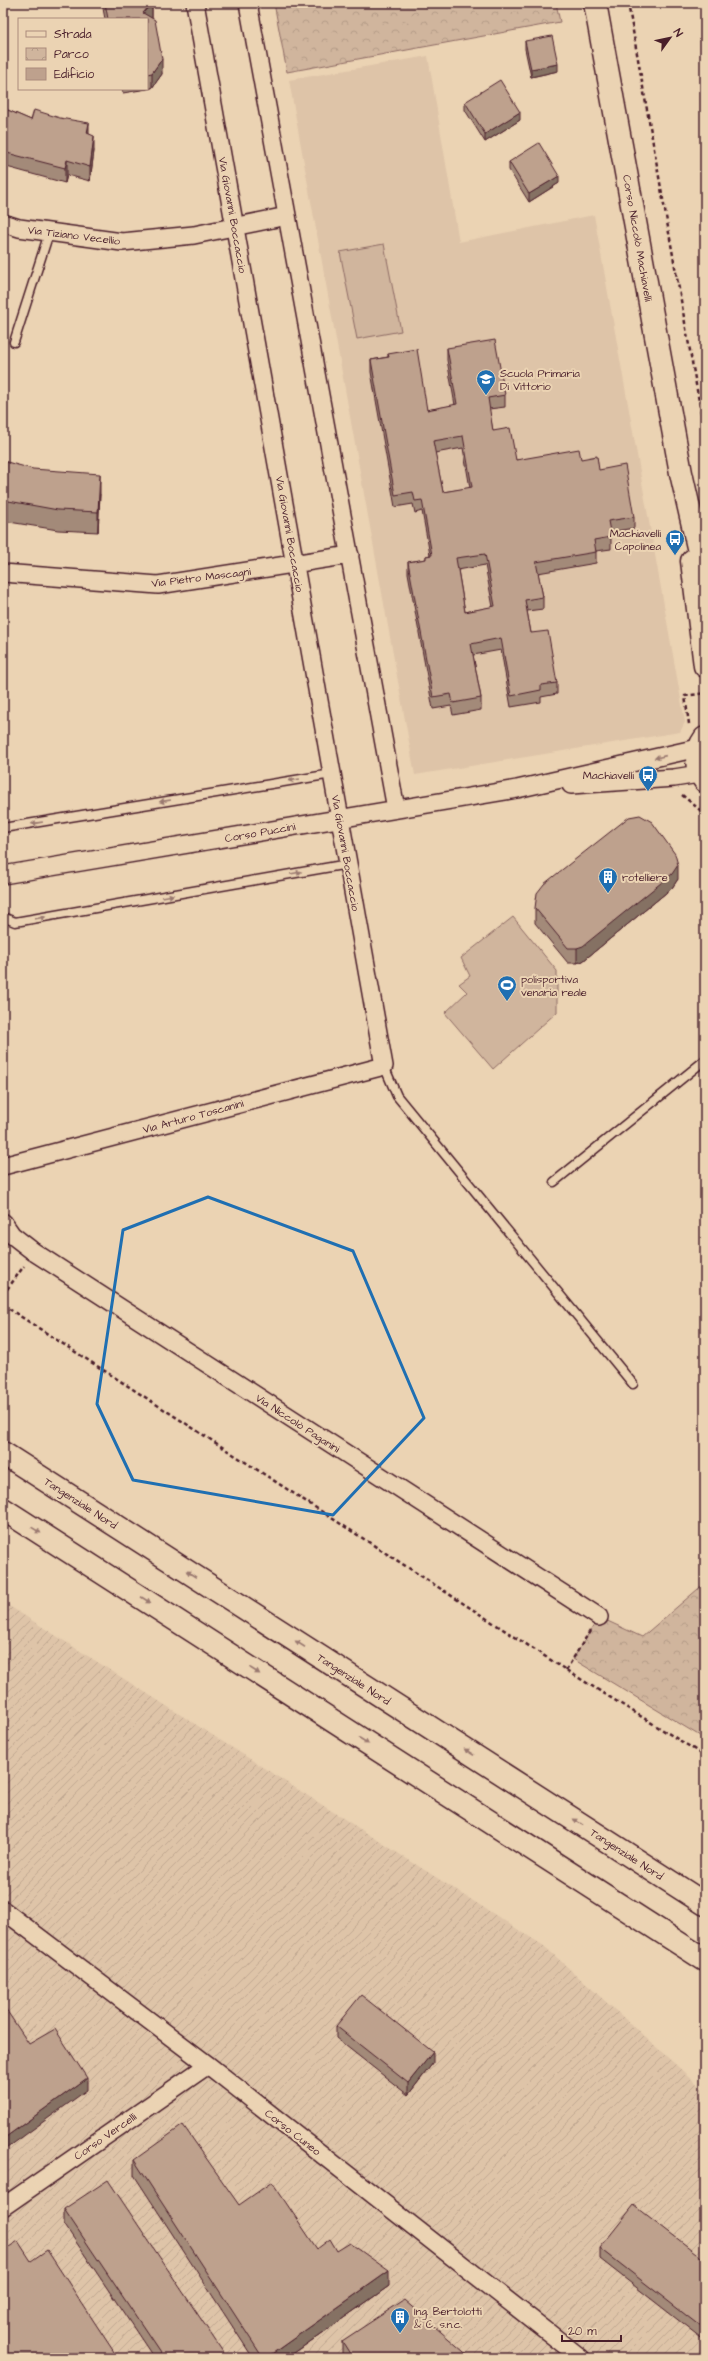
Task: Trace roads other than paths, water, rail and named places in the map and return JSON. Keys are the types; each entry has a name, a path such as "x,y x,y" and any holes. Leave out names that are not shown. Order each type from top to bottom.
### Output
{"main road":[{"name":"Corso Niccolò Machiavelli","path":"595,3 681,472 705,578"},
{"name":"Corso Niccolò Machiavelli","path":"681,472 705,666"},
{"path":"702,743 696,760 702,777"},
{"name":"Tangenziale Nord","path":"3,1453 676,1886 705,1902"},
{"path":"3,1509 705,1960"}],"street":[{"name":"Via Giovanni Boccaccio","path":"196,3 384,1066"},
{"path":"248,3 396,809"},
{"name":"Via Tiziano Vecellio","path":"3,223 19,228 49,233 122,242 194,235 287,216"},
{"name":"Via Pietro Mascagni","path":"3,573 158,585 350,555"},
{"path":"517,789 702,743"},
{"path":"517,789 702,777"},
{"name":"Corso Puccini","path":"3,875 517,789"},
{"name":"Via Arturo Toscanini","path":"3,1166 384,1066"},
{"name":"Via Niccolò Paganini","path":"3,1222 12,1234 34,1252 599,1617"},
{"name":"Corso Cuneo","path":"3,1910 208,2066 581,2358"},
{"name":"Corso Vercelli","path":"3,2206 208,2066"}],"lane":[{"path":"14,342 49,233"},
{"path":"3,828 332,774"},
{"path":"3,917 15,922 348,864"},
{"path":"554,1182 705,1060"},
{"path":"384,1066 397,1096 633,1384"}],"place":[{"name":"Scuola Primaria Di Vittorio","path":"486,396"},
{"name":"Machiavelli Capolinea","path":"675,556"},
{"name":"Machiavelli","path":"648,792"},
{"name":"rotelliere","path":"608,894"},
{"name":"polisportiva venaria reale","path":"507,1002"},
{"name":"Ing. Bertolotti & C. s.n.c.","path":"400,2334"}]}
